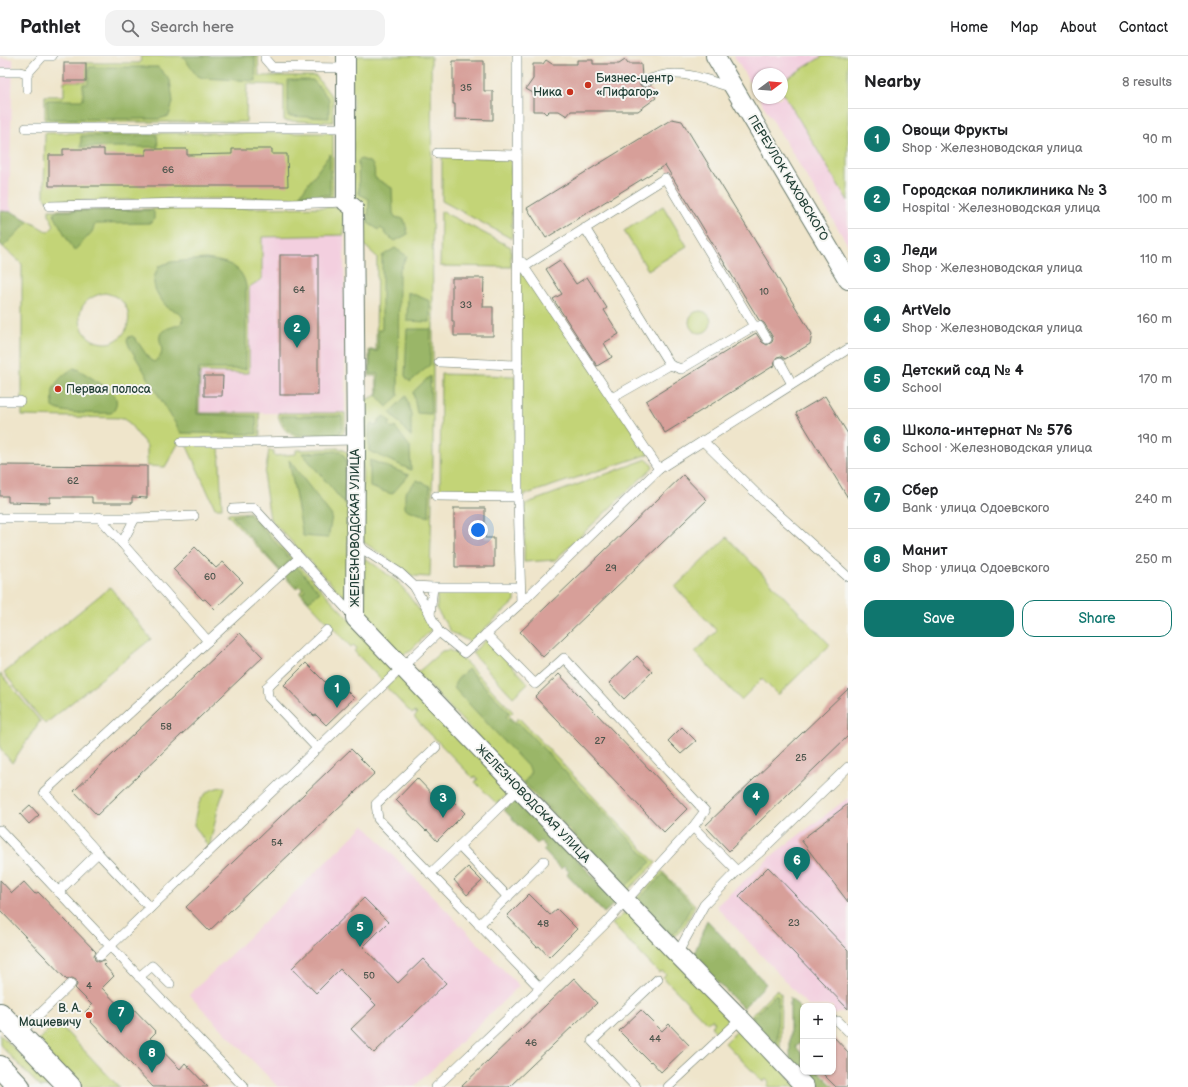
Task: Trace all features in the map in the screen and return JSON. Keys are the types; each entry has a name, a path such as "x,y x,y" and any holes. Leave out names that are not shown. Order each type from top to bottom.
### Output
{"street":[{"name":"ПЕРЕУЛОК КАХОВСКОГО","path":"715,56 848,280"},
{"name":"ЖЕЛЕЗНОВОДСКАЯ УЛИЦА","path":"346,62 346,202 354,208 356,440 354,618 805,1087"},
{"path":"0,1014 70,1087"},
{"path":"0,1067 19,1087"}],"lane":[{"path":"27,89 27,74 43,56 52,56"},
{"path":"265,56 265,59 272,67 346,62"},
{"path":"517,56 518,497 521,603"},
{"path":"0,72 20,72 27,74"},
{"path":"645,82 657,76 675,74 688,75 734,88"},
{"path":"26,128 346,128"},
{"path":"437,153 517,155"},
{"path":"524,267 665,178 754,326"},
{"path":"49,206 186,203 289,204 346,202"},
{"path":"585,228 670,365 681,369 754,326 759,326 767,339"},
{"path":"517,248 524,267 659,469"},
{"path":"355,537 364,550 400,573 414,586 439,632 465,653 521,603 659,469 848,349"},
{"path":"439,362 518,365"},
{"path":"780,362 792,384"},
{"path":"612,398 670,365"},
{"path":"0,401 20,401"},
{"path":"181,442 356,440"},
{"path":"703,441 766,503 848,577"},
{"path":"436,496 518,497"},
{"path":"232,510 254,508 354,618"},
{"path":"0,518 135,518 194,516"},
{"path":"99,517 208,641"},
{"path":"122,543 135,518"},
{"path":"150,908 98,853 44,792 299,558"},
{"path":"414,586 520,587"},
{"path":"430,615 433,587"},
{"path":"317,748 268,697 267,687 327,630"},
{"path":"100,956 439,632"},
{"path":"436,1087 540,988 626,901 693,827 705,811 564,658 535,684 486,634"},
{"path":"436,747 376,804 378,819 540,988"},
{"path":"677,954 704,905 737,871 759,853 848,767"},
{"path":"430,874 518,789"},
{"path":"693,827 737,871"},
{"path":"0,830 244,1087"},
{"path":"459,846 508,897"},
{"path":"58,892 98,853"},
{"path":"479,924 544,861"},
{"path":"139,977 152,966 170,984"},
{"path":"636,1087 592,1041 658,979"},
{"path":"19,1034 71,984"},
{"path":"668,1087 740,1019"},
{"path":"838,1021 848,1031"}],"shaded area":[{"path":"734,56 848,56 848,245 763,104 788,104 788,68 752,68 752,86"},
{"path":"0,58 13,59 9,202 12,212 0,211"},
{"path":"344,235 345,413 199,413 200,372 249,372 249,287 262,279 262,237"},
{"path":"848,798 848,1011 836,1013 836,1003 805,1003 716,906 775,853"},
{"path":"364,825 519,986 414,1087 278,1087 189,995"}],"green space":[{"path":"141,56 258,56 259,76 316,76 333,98 333,122 284,121 284,85 247,84 246,122 45,122 45,96 64,96 64,81 86,81 86,63 140,63"},
{"path":"183,56 255,56 256,81 203,78 196,75"},
{"path":"352,56 431,56 433,462 430,577 413,576 362,541 363,401 377,395 376,376 369,376 369,350 376,350 377,257 361,242 362,202 353,197"},
{"path":"823,56 848,56 848,201 788,101 788,77"},
{"path":"89,67 158,67 170,80 173,102 169,116 159,119 48,119 47,100 83,100 83,84 88,84"},
{"path":"288,80 313,80 329,99 329,118 288,116"},
{"path":"45,133 333,133 333,197 49,201 44,196"},
{"path":"157,135 158,147 81,147 81,136"},
{"path":"330,154 330,195 300,195"},
{"path":"442,157 511,158 512,239 442,201"},
{"path":"361,159 372,164 375,178 392,188 393,213 395,217 404,219 408,234 395,241 384,233 385,231 380,228 379,230 368,223 369,199 359,194 358,161"},
{"path":"663,206 687,246 648,270 624,231"},
{"path":"344,207 344,235 262,237 262,279 249,287 249,373 200,372 199,413 259,413 260,438 181,439 165,467 147,466 147,446 125,418 22,416 22,264 3,247 29,221 48,232 54,226 49,210","holes":["105,293 118,298 125,306 129,315 128,325 123,334 116,340 107,343 92,340 83,330 81,325 80,313 85,303 93,297"]},
{"path":"152,210 154,212 154,219 151,223 95,224 92,232 74,251 54,215 55,212 60,211"},
{"path":"0,211 12,212 29,221 3,247 0,244"},
{"path":"441,211 511,247 511,267 440,266"},
{"path":"395,248 407,256 399,271 398,396 387,407 378,397 378,374 370,374 370,351 378,351 378,330 382,330 382,256"},
{"path":"206,259 232,265 241,273 244,279 246,286 246,369 199,369 197,414 256,416 257,434 181,433 129,346 127,340 132,336 135,338 150,360 154,362 159,358 162,352 160,338 161,333 166,329 182,323 183,318 178,312 167,307 156,291 154,279 159,266 171,262"},
{"path":"524,267 649,454 518,497 518,271"},
{"path":"408,292 430,301 430,322 407,321"},
{"path":"700,311 708,314 711,322 708,330 700,333 692,330 689,322 692,314"},
{"path":"407,329 431,329 430,365 410,382 405,376"},
{"path":"74,368 113,393 116,398 116,403 113,412 72,412 58,410 53,407 53,390 56,383"},
{"path":"441,374 515,376 516,495 440,493"},
{"path":"430,376 431,414 417,413 413,392"},
{"path":"406,396 411,414 411,437 390,412"},
{"path":"278,413 345,413 345,429 341,436 299,438 291,435 284,429 280,422"},
{"path":"281,416 342,416 343,422 341,431 337,435 298,435 286,428"},
{"path":"384,416 391,423 389,425 393,429 395,427 410,447 411,470 369,451 369,427 373,424 376,426 379,420"},
{"path":"186,444 219,445 222,508 215,508"},
{"path":"338,448 348,453 348,595 345,596 341,594 270,519 264,480 269,450 274,451 274,456 296,454 296,450"},
{"path":"340,451 346,460 345,504 302,453"},
{"path":"647,459 653,467 555,560 524,562 525,504"},
{"path":"289,460 332,516 328,538 303,536"},
{"path":"370,460 409,475 392,494 370,487"},
{"path":"417,480 430,486 429,517 405,509 405,493"},
{"path":"250,512 395,669 383,682 354,651 357,648 353,645 351,647 300,593 303,590 299,586 296,589 227,514"},
{"path":"249,514 291,560 280,570 232,516"},
{"path":"727,537 830,645 778,695 762,679 741,700 695,652 717,631 675,587"},
{"path":"365,559 399,583 430,624 431,630 409,652 401,655 366,620 364,611 363,561"},
{"path":"296,566 320,592 309,601 302,593 305,590 299,584 296,587 285,575"},
{"path":"110,587 151,639 45,724 4,673"},
{"path":"437,591 515,593 515,601 470,642 451,632 437,610"},
{"path":"487,639 528,683 513,697 472,653"},
{"path":"449,650 459,655 513,712 509,716 514,722 519,718 656,863 626,892 417,673 442,651"},
{"path":"468,669 509,712 506,717 515,724 519,723 651,862 625,887 524,782 530,774 529,768 454,688 457,680"},
{"path":"0,673 40,721 12,763 0,748"},
{"path":"401,673 512,790 497,804 475,782 478,779 475,776 473,778 414,717 417,714 415,712 412,714 386,687"},
{"path":"222,787 225,788 219,805 209,848 194,825 198,805 204,795 209,791"},
{"path":"517,798 617,901 604,913 567,874 569,872 564,866 561,869 543,850 546,847 540,841 537,844 504,810"},
{"path":"662,871 695,905 682,929 675,936 670,938 634,900"},
{"path":"663,874 692,905 680,926 670,935 638,900"},
{"path":"628,910 733,1020 718,1034 711,1027 715,1023 712,1019 707,1023 663,977 666,974 662,971 659,973 612,924"},
{"path":"707,920 766,984 743,1008 693,957"},
{"path":"776,990 781,994 780,1054 748,1019"},
{"path":"776,994 778,996 777,1049 751,1019"},
{"path":"790,997 800,1009 800,1043 796,1047 800,1052 800,1070 790,1060"},
{"path":"57,1022 119,1087 80,1087 36,1042"},
{"path":"741,1027 798,1087 768,1087 767,1085 769,1083 766,1079 763,1082 725,1043"},
{"path":"0,1034 52,1087 40,1087 0,1045"},
{"path":"804,1075 822,1075 834,1087 816,1087"}],"building":[{"name":"Бизнес-центр «Пифагор»","path":"546,60 552,64 577,64 577,60 593,60 593,64 619,64 625,60 628,64 641,64 642,77 639,81 640,85 644,88 648,87 656,98 638,111 571,111 567,116 559,111 549,111 546,114 543,111 533,111 533,93 526,89 533,79 533,64 543,64"},
{"path":"453,61 484,61 484,91 493,91 493,120 455,119 455,104 453,104"},
{"path":"64,63 86,63 86,81 64,81"},
{"path":"672,119 682,121 812,334 810,344 785,359 781,356 777,357 774,361 775,365 665,433 646,401 756,333 762,342 767,345 772,342 772,336 764,323 759,320 665,165 546,238 527,208"},
{"path":"63,149 104,149 104,155 146,155 146,149 187,149 187,155 232,154 232,149 272,149 272,154 287,154 288,186 49,186 49,155 63,155"},
{"path":"280,255 318,255 318,395 280,395"},
{"path":"560,260 576,284 587,277 607,308 604,310 619,334 604,343 612,357 597,366 553,299 562,294 546,269"},
{"path":"452,278 484,278 483,307 493,307 493,336 454,336 454,321 452,321"},
{"path":"204,376 223,376 222,396 204,396"},
{"path":"825,396 848,434 848,498 796,413"},
{"path":"0,465 147,466 147,498 132,497 132,503 92,503 92,497 50,497 50,503 8,502 8,496 0,496"},
{"path":"683,475 707,500 543,657 520,632"},
{"path":"454,508 485,508 485,538 494,538 494,567 455,567"},
{"path":"195,547 216,568 223,562 243,582 215,609 205,599 203,600 173,569"},
{"path":"240,633 263,657 97,815 74,791"},
{"path":"637,656 652,672 624,699 609,683"},
{"path":"306,663 327,684 334,678 354,698 326,725 316,715 314,716 284,685"},
{"path":"559,674 687,809 664,832 535,697"},
{"path":"848,689 848,736 729,851 705,826"},
{"path":"682,727 696,741 681,754 668,741"},
{"path":"351,749 375,773 209,931 186,907"},
{"path":"417,778 438,800 445,793 465,813 437,841 396,800"},
{"path":"848,804 848,902 801,840"},
{"path":"30,805 39,815 29,824 20,814"},
{"path":"468,867 482,881 467,895 454,880"},
{"path":"768,867 848,950 848,1009 739,896"},
{"path":"0,880 12,893 24,882 35,894 38,892 96,952 94,955 95,960 99,962 104,960 106,963 104,965 114,976 102,988 121,1008 127,1002 156,1032 150,1038 180,1069 185,1063 208,1087 153,1087 90,1021 92,1018 85,1012 92,1005 75,988 77,985 76,980 72,978 67,980 0,910"},
{"path":"529,894 550,915 557,909 577,929 549,957 539,946 537,947 507,916"},
{"path":"364,898 388,922 363,947 398,983 423,959 446,983 374,1053 351,1029 376,1005 340,969 316,993 292,968"},
{"path":"574,978 597,1003 509,1087 461,1087"},
{"path":"641,1010 662,1031 669,1024 689,1045 661,1072 619,1031"},
{"path":"836,1039 848,1052 848,1087 836,1087 824,1075 836,1075"}],"place":[{"name":"Бизнес-центр «Пифагор»","path":"588,85"},
{"name":"Ника","path":"570,92"},
{"name":"Городская поликлиника № 3","path":"297,348"},
{"name":"Первая полоса","path":"58,389"},
{"name":"Овощи Фрукты","path":"337,708"},
{"name":"ArtVelo","path":"756,816"},
{"name":"Леди","path":"443,818"},
{"name":"Школа-интернат № 576","path":"797,880"},
{"name":"Детский сад № 4","path":"360,947"},
{"name":"В. А. Мациевичу","path":"89,1015"},
{"name":"Сбер","path":"121,1033"},
{"name":"Манит","path":"152,1073"}]}
